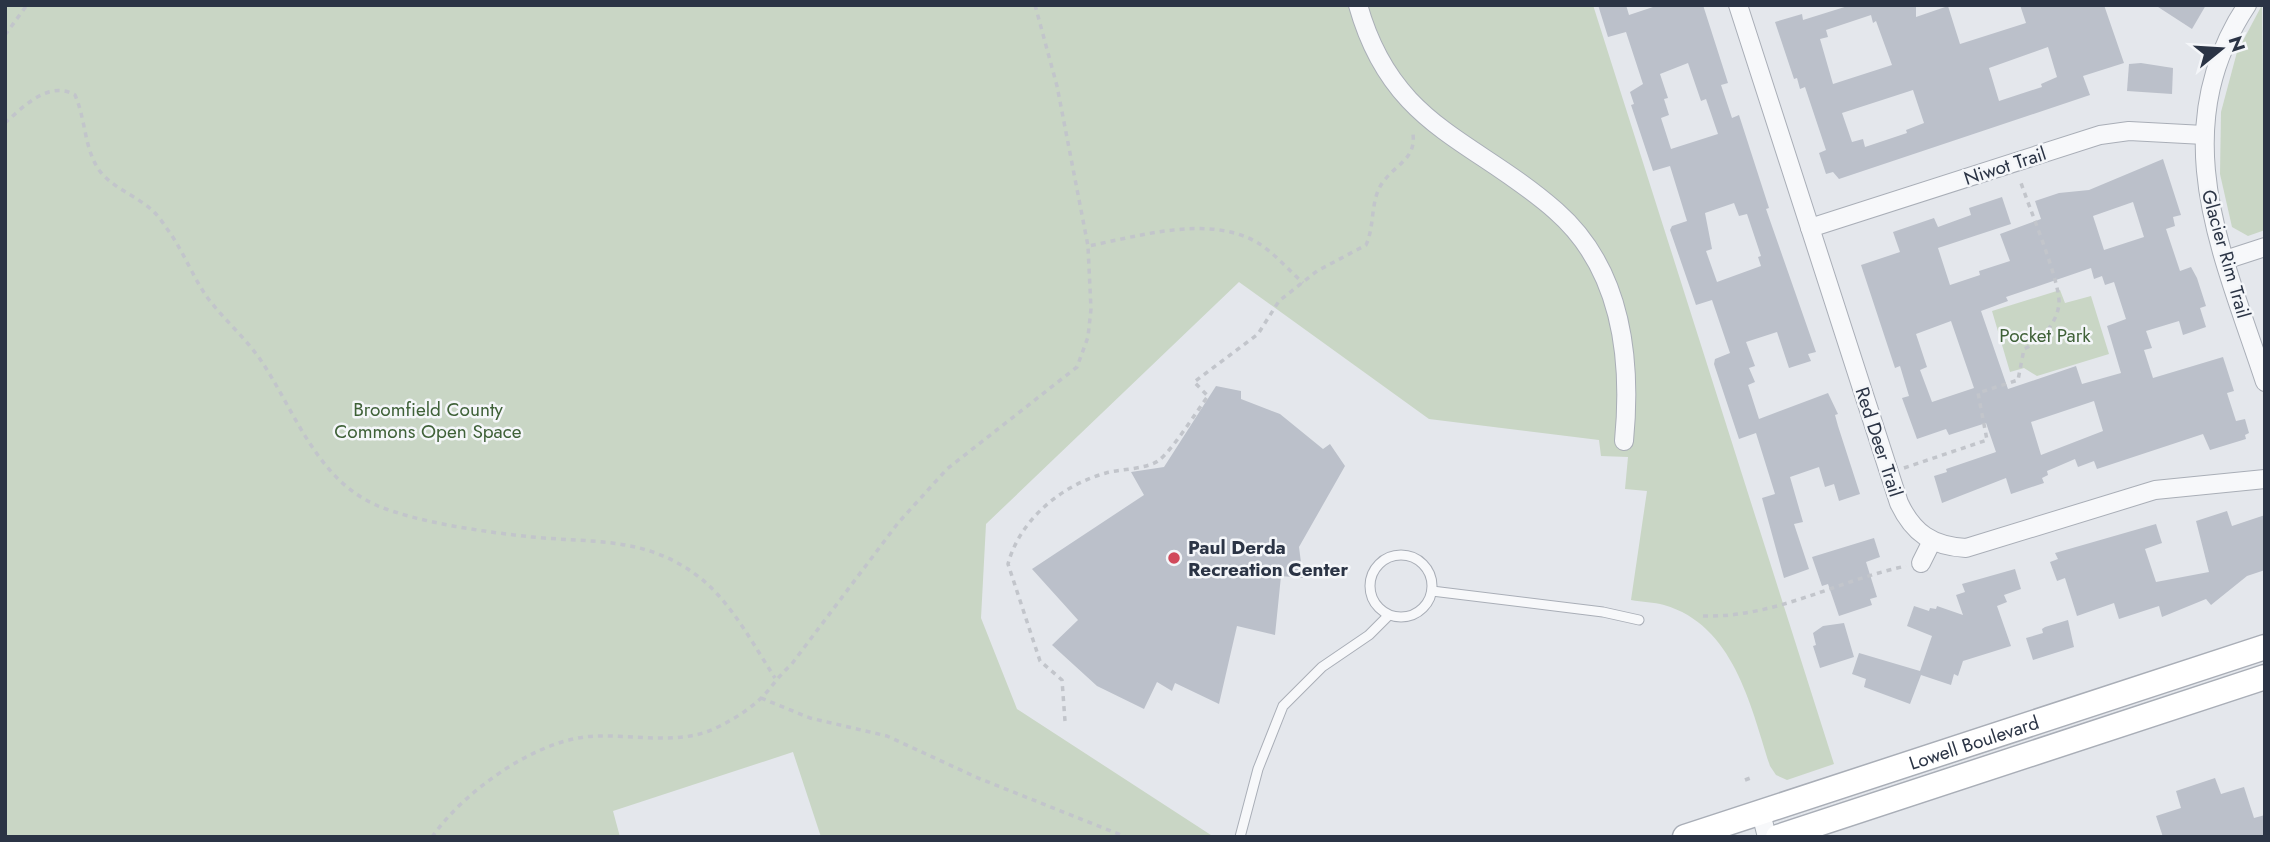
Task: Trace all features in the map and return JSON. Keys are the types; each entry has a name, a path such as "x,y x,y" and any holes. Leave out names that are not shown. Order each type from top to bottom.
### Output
{"main road":[{"name":"Lowell Boulevard","path":"1685,837 1764,825 2265,646"},
{"name":"Lowell Boulevard","path":"1778,837 2265,677"}],"street":[{"path":"1358,5 1381,61 1410,101 1446,134 1555,211 1595,259 1611,294 1622,333 1627,389 1624,441"},
{"name":"Red Deer Trail","path":"1738,5 1889,473 1906,518 1918,533 1932,541"},
{"name":"Glacier Rim Trail","path":"2247,5 2229,36 2216,71 2204,135 2204,172 2209,208 2265,382"},
{"name":"Niwot Trail","path":"1810,228 2100,135 2129,131 2204,135"},
{"path":"2225,260 2265,247"},
{"path":"1921,563 1932,541 1948,547 1974,547 2155,490 2265,479"}],"lane":[{"path":"1240,837 1258,769 1283,706 1322,667 1369,635 1388,616 1415,614 1429,601 1432,591 1428,570 1410,556 1389,558 1380,564 1370,581 1373,601 1388,616"},
{"path":"1432,591 1604,612 1639,620"}],"path":[{"path":"5,35 26,5"},
{"path":"432,837 460,807 505,770 563,741 596,736 682,737 709,731 761,698 775,678 791,665 898,523 947,469 1077,367 1084,352 1090,318 1088,246 1057,86 1035,5"},
{"path":"5,122 44,93 61,90 75,95 89,151 100,171 113,184 154,211 175,240 208,297 262,362 314,452 342,481 375,504 446,524 532,537 600,540 642,547 699,577 740,624 775,678"},
{"path":"1065,721 1062,680 1040,660 1008,564 1018,538 1041,511 1068,488 1104,474 1158,461 1208,396 1194,382 1258,334 1279,302 1303,283 1366,245 1381,183 1410,154 1414,145 1413,134"},
{"path":"1889,473 1986,440 1978,393 2018,380 2024,349 2039,342 2057,311 2056,288 2014,163"},
{"path":"1088,246 1150,234 1212,229 1224,231 1260,244 1303,283"},
{"path":"1703,616 1736,617 1757,612 1884,571 1921,563"},
{"path":"761,698 810,718 887,736 978,778 1126,837"},
{"path":"1745,780 1753,777"}],"green space":[{"name":"Broomfield County Commons Open Space","path":"5,5 1593,5 1834,764 1787,780 1776,775 1770,766 1747,694 1723,649 1707,630 1688,615 1664,605 1631,600 1647,491 1625,489 1628,457 1601,456 1599,440 1429,419 1239,282 986,524 981,618 1017,709 1214,837 821,837 793,752 613,811 620,837 5,837"},
{"path":"2262,5 2265,230 2248,236 2232,227 2220,174 2221,112 2237,52"},
{"name":"Pocket Park","path":"2060,290 2065,303 2091,296 2109,354 2037,376 2024,368 2010,372 1992,311"}],"building":[{"path":"1598,5 1626,5 1629,15 1659,5 1703,5 1728,83 1721,85 1732,118 1739,115 1769,208 1766,209 1816,352 1808,354 1811,361 1789,368 1777,332 1746,342 1755,366 1749,368 1755,382 1748,385 1759,419 1828,393 1838,414 1835,415 1838,426 1860,494 1839,501 1834,484 1825,487 1819,467 1790,477 1803,522 1794,524 1809,569 1784,578 1762,498 1775,494 1756,433 1739,439 1714,364 1715,359 1730,353 1712,300 1696,305 1670,230 1672,226 1687,221 1670,166 1653,171 1631,105 1634,104 1630,92 1643,84 1626,32 1608,37","holes":["1688,63 1701,101 1706,99 1718,134 1671,149 1661,118 1669,115 1664,99 1668,98 1660,74","1734,203 1739,216 1747,214 1761,256 1758,257 1761,266 1717,282 1706,251 1712,249 1705,213"]},
{"path":"1851,5 1916,5 1916,17 1948,6 1960,44 2026,23 2020,5 2104,5 2124,63 2083,76 2090,95 1839,179 1833,172 1826,174 1819,153 1826,150 1805,87 1800,89 1797,78 1794,79 1775,22 1802,14 1803,20","holes":["1871,15 1873,23 1876,21 1892,65 1833,84 1820,39 1828,37 1826,30","2048,47 2057,77 2041,84 2042,87 1999,101 1989,68","1913,90 1924,123 1906,130 1907,133 1865,147 1863,139 1852,142 1842,113"]},
{"path":"2155,5 2206,5 2192,29"},
{"path":"2129,64 2173,68 2172,94 2127,91"},
{"path":"2163,159 2181,215 2173,217 2175,226 2166,229 2180,271 2191,267 2197,278 2206,306 2200,308 2206,327 2183,335 2179,321 2146,331 2152,348 2144,350 2153,378 2223,357 2234,391 2227,393 2236,421 2245,419 2249,433 2245,435 2246,439 2210,450 2203,434 2097,469 2094,461 2078,467 2075,459 2047,471 2048,475 2042,478 2044,483 2011,494 2006,478 1942,503 1934,476 1947,472 1946,469 1996,452 1986,423 1949,435 1946,429 1917,439 1902,398 1909,396 1900,366 1895,368 1861,265 1900,252 1893,232 1934,218 1938,227 1971,215 1969,208 2002,197 2011,224 1938,248 1950,285 1980,275 1979,271 2010,261 2000,234 2041,219 2035,201 2059,193 2089,190","holes":["2133,202 2144,237 2104,250 2093,216","2091,268 2094,279 2102,276 2105,285 2114,282 2126,319 2107,326 2121,373 2082,384 2076,366 2008,389 1981,311 2008,301 2006,297","1951,321 1974,388 1932,402 1920,370 1927,367 1916,334","2094,401 2103,431 2041,455 2031,422"]},
{"name":"Paul Derda Recreation Center","path":"1216,386 1241,391 1241,399 1280,414 1323,449 1330,444 1345,466 1299,547 1303,578 1281,576 1275,635 1237,626 1219,704 1175,683 1172,691 1157,682 1144,709 1097,686 1052,645 1078,620 1032,569 1144,495 1131,472 1164,467"},
{"path":"2227,511 2232,526 2265,515 2265,570 2247,576 2211,605 2206,599 2162,617 2159,606 2119,619 2114,603 2077,616 2065,578 2057,581 2050,562 2058,559 2055,553 2156,524 2162,543 2145,549 2156,582 2209,572 2196,521"},
{"path":"1874,538 1880,557 1866,562 1877,597 1870,599 1872,605 1839,616 1828,584 1822,586 1812,557"},
{"path":"2015,569 2021,589 2004,595 2007,602 1997,606 2011,646 1963,661 1958,676 1954,674 1951,685 1921,675 1910,704 1864,687 1866,679 1852,674 1859,653 1920,671 1932,636 1907,626 1914,606 1929,611 1937,606 1963,615 1956,595 1965,592 1962,584"},
{"path":"2068,620 2074,647 2033,660 2026,638 2043,633 2042,629 2045,627"},
{"path":"1844,623 1854,657 1820,668 1813,646 1816,645 1813,633 1823,626"},
{"path":"2215,778 2221,794 2244,787 2254,818 2265,815 2265,837 2163,837 2156,816 2181,808 2176,791"}],"place":[{"name":"Paul Derda Recreation Center","path":"1174,558"}]}
